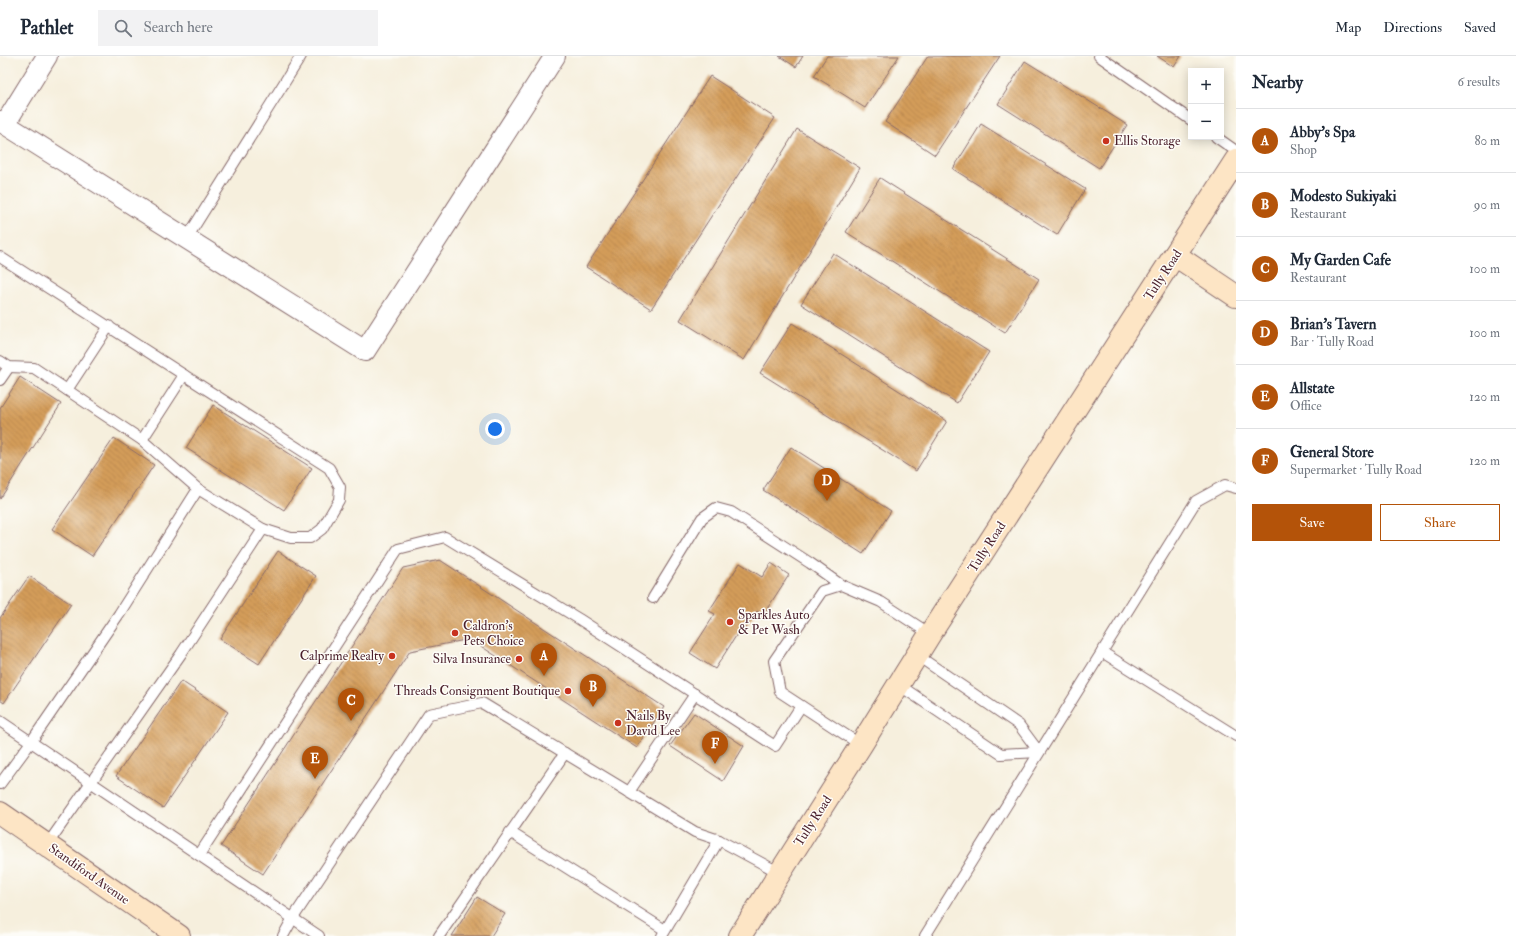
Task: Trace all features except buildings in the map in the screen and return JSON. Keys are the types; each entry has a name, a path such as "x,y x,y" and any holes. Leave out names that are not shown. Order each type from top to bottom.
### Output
{"main road":[{"name":"Tully Road","path":"740,936 918,656 930,634 1236,160"},
{"path":"1175,255 1236,296"},
{"name":"Standiford Avenue","path":"3,820 47,845 179,936"}],"street":[{"path":"47,56 2,122 365,351 555,56"}],"lane":[{"path":"187,238 301,56"},
{"path":"1099,56 1188,118"},
{"path":"1220,140 1236,151"},
{"path":"0,257 329,468 340,487 340,500 322,529 310,538 291,538 263,530 198,489 142,440 34,368 9,367 0,361"},
{"path":"67,390 109,326"},
{"path":"0,380 9,367"},
{"path":"142,440 184,375"},
{"path":"925,936 1196,501 1225,485 1236,488"},
{"path":"0,784 31,742 119,614 198,489"},
{"path":"653,598 702,518 716,508 731,512 841,585 881,602 930,634"},
{"path":"47,845 181,654 263,530"},
{"path":"199,855 398,549 445,537 579,619 775,746 801,706"},
{"path":"841,585 822,591 774,661 780,692 861,745"},
{"path":"1102,652 1236,736"},
{"path":"918,656 1019,726 1039,752"},
{"path":"899,685 1001,754 1039,752"},
{"path":"629,792 695,694"},
{"path":"283,936 293,918 429,714 482,703 695,832 719,840 780,872"},
{"path":"0,721 319,936"},
{"path":"439,936 564,753"},
{"path":"510,832 664,933 719,840"}],"place":[{"name":"Ellis Storage","path":"1106,141"},
{"name":"Brian's Tavern","path":"827,501"},
{"name":"Sparkles Auto & Pet Wash","path":"730,622"},
{"name":"Caldron's Pets Choice","path":"455,633"},
{"name":"Calprime Realty","path":"392,656"},
{"name":"Silva Insurance","path":"519,659"},
{"name":"Abby's Spa","path":"544,676"},
{"name":"Threads Consignment Boutique","path":"568,691"},
{"name":"Modesto Sukiyaki","path":"593,707"},
{"name":"My Garden Cafe","path":"351,721"},
{"name":"Nails By David Lee","path":"618,723"},
{"name":"General Store","path":"715,764"},
{"name":"Allstate","path":"315,779"}]}
